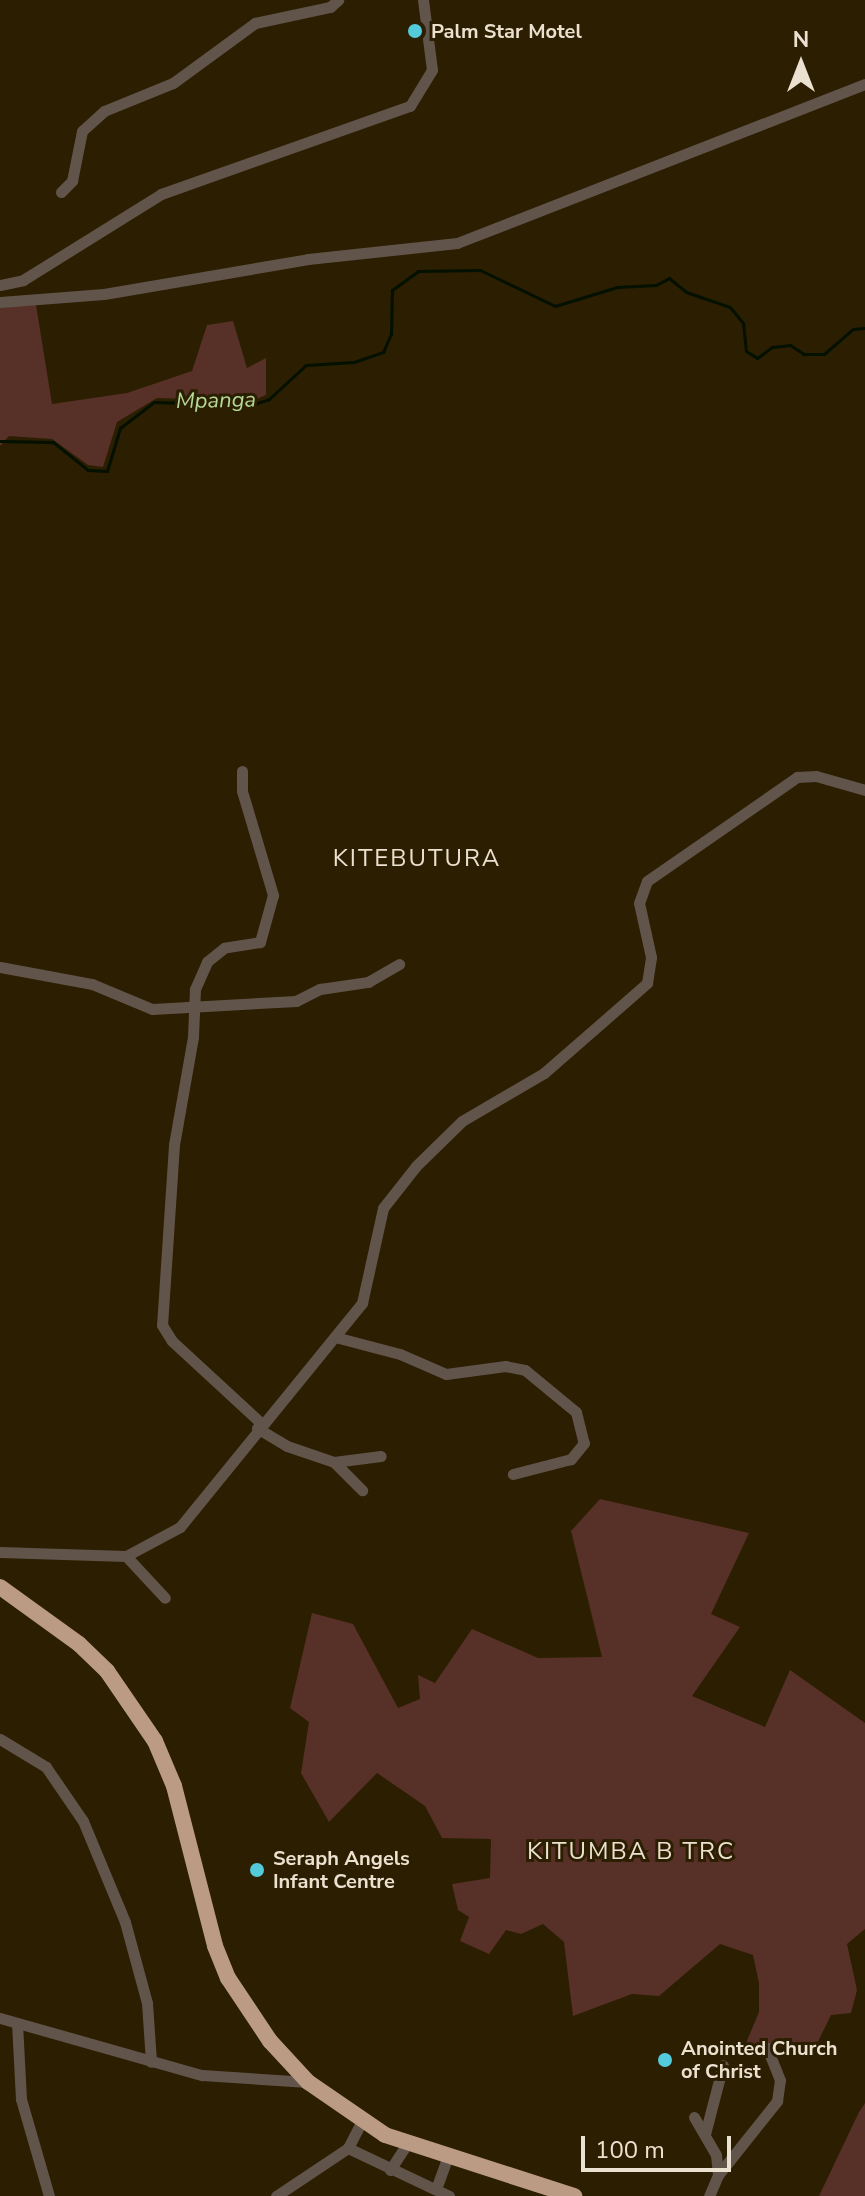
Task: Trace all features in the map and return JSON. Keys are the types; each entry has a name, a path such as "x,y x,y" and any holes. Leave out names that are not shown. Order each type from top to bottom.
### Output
{"highway":[{"path":"0,1587 79,1644 129,1699 174,1786 228,1978 270,2041 308,2082 361,2122 407,2144 538,2191 574,2196"}],"street":[{"path":"61,192 72,181 82,131 104,111 173,83 255,23 330,7 338,0"},
{"path":"0,285 23,280 161,194 410,106 432,70 423,0"},
{"path":"0,302 104,294 308,259 457,243 865,84"},
{"path":"242,771 242,791 273,895 260,942 224,948 207,962 199,975 193,1008 193,1037 174,1145 162,1325 172,1341 259,1426 287,1446 334,1462 381,1456"},
{"path":"0,1552 126,1556 168,1535 194,1514 259,1426 362,1303 383,1208 416,1166 462,1121 544,1073 647,983 651,957 639,903 647,881 797,777 816,776 865,790"},
{"path":"0,967 92,984 152,1009 296,1001 320,989 368,982 399,964"},
{"path":"335,1337 400,1354 446,1374 505,1366 525,1370 576,1412 584,1443 579,1455 513,1474"},
{"path":"334,1462 362,1490"},
{"path":"126,1556 165,1598"},
{"path":"0,1739 46,1767 83,1821 125,1922 147,2003 151,2062"},
{"path":"0,2018 151,2062 225,2079 308,2082"},
{"path":"17,2023 21,2099 49,2196"},
{"path":"709,2196 718,2175 777,2101 780,2080 767,2047"},
{"path":"705,2134 723,2065"},
{"path":"694,2117 716,2155 718,2175"},
{"path":"276,2196 348,2148 361,2122"},
{"path":"390,2170 407,2144"},
{"path":"348,2148 449,2196"},
{"path":"436,2189 447,2159"}],"shaded area":[{"path":"36,305 52,404 127,393 192,371 207,325 233,321 247,368 266,358 266,395 252,401 157,398 117,422 103,467 88,465 52,439 9,436 0,446 0,307"},
{"path":"600,1499 749,1533 711,1614 740,1627 692,1696 765,1727 790,1670 865,1723 865,1929 847,1944 857,1990 851,2013 831,2015 812,2054 768,2044 741,2055 759,2012 759,1983 753,1955 720,1944 659,1996 632,1994 573,2016 564,1942 543,1924 521,1934 506,1930 489,1954 460,1941 469,1917 458,1910 452,1884 490,1878 491,1839 442,1838 425,1806 377,1773 329,1822 301,1773 309,1722 290,1708 312,1613 353,1624 398,1708 420,1699 418,1675 435,1683 472,1629 538,1658 602,1657 571,1531"},
{"path":"865,2103 865,2196 819,2196 859,2112"}],"waterway":[{"name":"Mpanga","path":"0,441 53,442 88,470 107,471 120,428 154,402 251,405 269,399 306,365 354,362 383,352 391,334 392,290 418,271 480,270 555,306 617,287 656,285 669,278 686,292 730,307 743,323 746,351 757,358 772,347 790,345 804,354 824,354 853,329 865,328"}],"place":[{"name":"Palm Star Motel","path":"415,31"},
{"name":"Seraph Angels Infant Centre","path":"257,1870"},
{"name":"Anointed Church of Christ","path":"665,2060"}],"district":[{"name":"KITEBUTURA","path":"417,859"},
{"name":"KITUMBA B TRC","path":"631,1852"}]}
